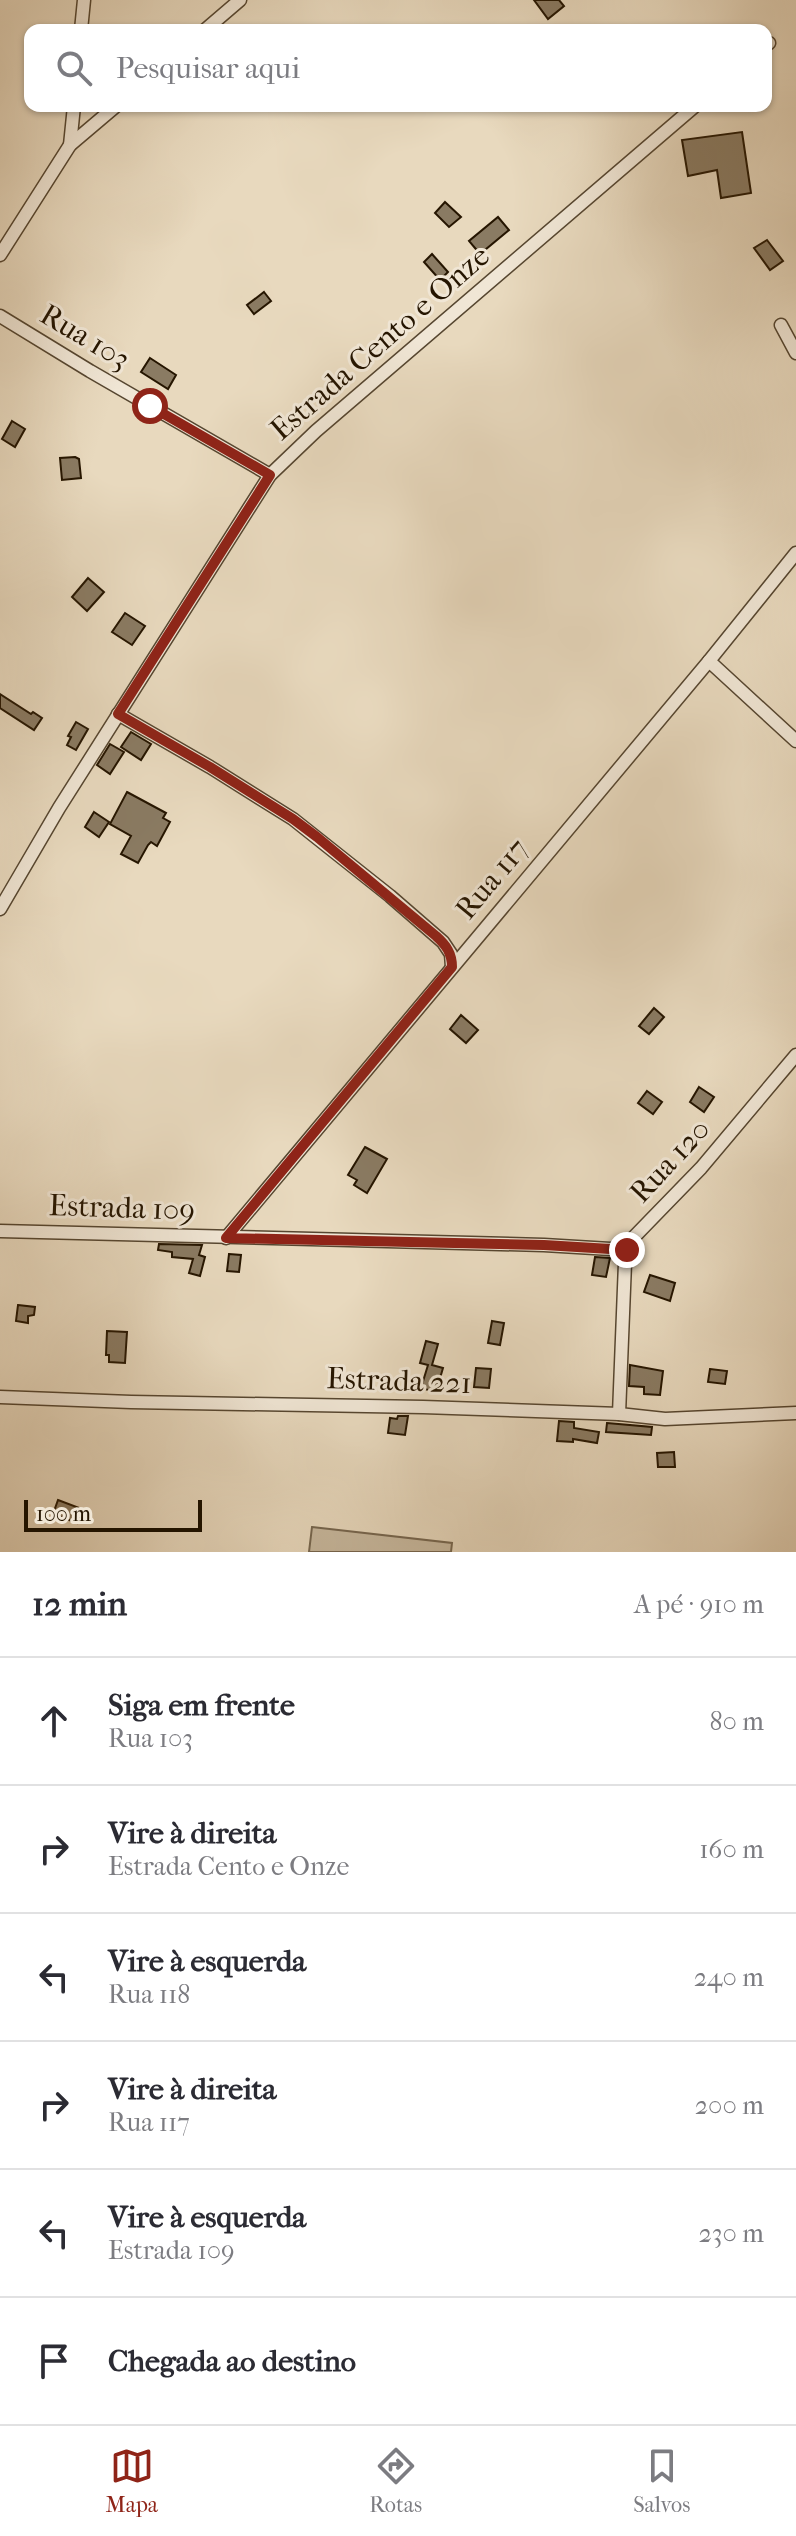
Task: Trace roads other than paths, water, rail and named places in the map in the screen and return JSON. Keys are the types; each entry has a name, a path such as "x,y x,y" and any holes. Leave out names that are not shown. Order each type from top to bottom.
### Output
{"street":[{"path":"82,24 84,0"},
{"path":"212,24 240,0"},
{"path":"70,145 73,112"},
{"path":"0,255 70,145 109,112"},
{"name":"Estrada Cento e Onze","path":"0,909 59,808 270,475 316,431 688,112"},
{"name":"Rua 103","path":"0,316 270,475"},
{"path":"781,325 796,353"},
{"name":"Rua 117","path":"226,1238 796,553"},
{"path":"709,661 796,741"},
{"path":"118,714 231,780 317,837 443,942 451,954 452,967"},
{"name":"Rua 120","path":"627,1250 634,1237 701,1168 796,1055"},
{"name":"Estrada 109","path":"0,1231 544,1245 627,1250"},
{"path":"619,1414 627,1250"},
{"name":"Estrada 221","path":"0,1397 423,1407 619,1414 665,1419 796,1413"}]}
